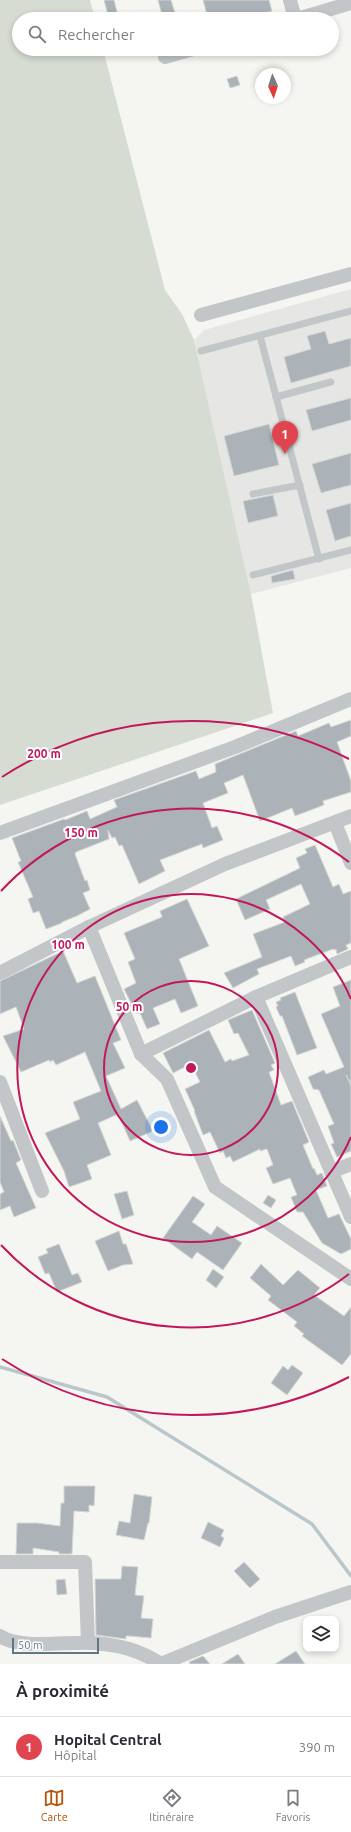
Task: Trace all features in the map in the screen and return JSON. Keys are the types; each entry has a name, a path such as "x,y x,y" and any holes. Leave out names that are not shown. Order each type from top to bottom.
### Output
{"street":[{"path":"290,0 294,12"},
{"path":"322,12 351,4"},
{"path":"201,315 351,274"},
{"path":"0,833 235,747 351,698"},
{"path":"0,972 90,927 225,864 351,816"},
{"path":"335,823 351,863"},
{"path":"90,927 141,1054 167,1079 215,1187 351,1279"},
{"path":"141,1054 256,997 351,957"},
{"path":"256,997 351,1217"},
{"path":"0,1082 42,1191"},
{"path":"331,1172 351,1164"},
{"path":"0,1562 85,1562 88,1643"},
{"path":"0,1636 23,1643 88,1643 132,1650 145,1654 161,1664 275,1617 351,1592"}],"lane":[{"path":"201,351 351,311"},
{"path":"260,336 320,559"},
{"path":"276,397 331,382"},
{"path":"253,494 300,485"},
{"path":"253,575 351,550"}],"shaded area":[{"path":"0,0 90,0 93,12 12,12 12,56 105,56 165,290 182,314 194,340 251,594 273,713 0,805"},
{"path":"351,289 351,568 251,594 194,340 204,330"}],"building":[{"path":"104,0 114,0 117,12 107,12"},
{"path":"158,0 171,0 175,12 161,12"},
{"path":"203,0 269,0 272,11 268,12 206,12"},
{"path":"237,76 240,85 230,88 227,79"},
{"path":"325,331 329,344 351,338 351,366 291,383 284,357 311,349 307,336"},
{"path":"351,398 351,420 312,431 306,410"},
{"path":"269,424 279,465 234,476 224,436"},
{"path":"351,453 351,485 321,493 312,464"},
{"path":"273,495 278,516 248,523 243,501"},
{"path":"351,503 351,536 335,541 326,510"},
{"path":"293,570 295,579 272,583 271,576"},
{"path":"351,720 351,736 337,742 351,781 351,792 323,801 324,805 295,816 292,808 260,821 243,775 224,783 228,793 203,803 212,828 217,826 223,840 203,848 202,844 160,860 165,871 139,884 122,845 119,846 115,837 112,838 108,830 109,839 76,852 75,854 90,890 83,893 90,909 46,929 39,911 33,913 28,899 33,897 18,862 21,861 12,838 87,811 90,819 117,807 114,800 196,771 199,779 216,772 215,764 296,731 298,736 329,723 331,727"},
{"path":"315,845 333,887 339,884 343,894 351,891 351,943 346,945 348,949 337,954 336,949 333,949 304,960 305,962 295,966 291,956 257,969 259,974 233,988 224,973 262,957 253,934 285,922 283,917 310,904 301,884 266,900 270,909 245,920 236,899 300,868 296,858 307,853 305,849"},
{"path":"187,899 209,946 179,959 198,1006 181,1013 175,999 153,1008 160,1024 147,1029 140,1013 138,1014 135,1006 133,1007 124,989 136,983 128,962 135,959 124,933 162,917 160,911"},
{"path":"63,951 77,983 95,976 121,1040 113,1043 125,1068 106,1076 121,1109 137,1100 153,1131 130,1141 118,1114 98,1123 111,1155 87,1165 92,1179 69,1187 64,1171 45,1133 80,1119 73,1102 101,1091 85,1052 56,1065 53,1060 50,1062 49,1060 21,1072 3,1036 24,1029 16,1007 0,1014 0,981"},
{"path":"351,980 351,1084 346,1075 351,1086 351,1151 337,1157 331,1144 334,1143 328,1126 334,1124 319,1090 313,1089 308,1077 324,1070 326,1074 344,1067 321,1014 340,1006 333,987"},
{"path":"295,992 317,1048 297,1055 282,1016 280,1016 276,1007 278,1006 276,1002 281,1000 280,998"},
{"path":"252,1010 275,1063 271,1065 274,1070 269,1072 281,1105 292,1101 309,1142 303,1145 313,1169 314,1168 317,1175 322,1173 327,1186 316,1190 328,1218 339,1214 351,1239 351,1249 341,1254 322,1243 303,1212 297,1212 291,1197 297,1195 290,1178 273,1184 266,1168 273,1165 267,1149 260,1151 260,1149 233,1162 230,1156 226,1158 223,1151 220,1153 210,1132 203,1135 195,1111 185,1089 200,1082 191,1064 173,1073 163,1053 209,1030 225,1062 249,1055 238,1033 234,1034 228,1020"},
{"path":"0,1116 11,1141 13,1140 21,1160 16,1163 36,1208 14,1217 10,1206 0,1210 0,1194 4,1192 0,1182"},
{"path":"127,1191 134,1215 122,1219 114,1194"},
{"path":"268,1195 276,1200 271,1208 263,1203"},
{"path":"193,1196 205,1204 192,1222 211,1235 217,1226 242,1243 223,1270 197,1252 192,1259 163,1238"},
{"path":"119,1231 123,1244 126,1244 133,1264 123,1265 108,1271 95,1241"},
{"path":"59,1244 72,1275 78,1273 82,1282 57,1292 49,1273 45,1274 38,1257 48,1253 46,1249"},
{"path":"261,1264 283,1285 298,1270 320,1288 314,1295 344,1316 351,1307 351,1354 342,1365 302,1336 304,1334 294,1326 297,1322 268,1300 271,1296 250,1278"},
{"path":"213,1269 224,1277 216,1288 206,1280"},
{"path":"292,1365 303,1373 287,1395 271,1383 283,1366 288,1370"},
{"path":"64,1486 95,1486 94,1506 89,1505 89,1512 74,1511 72,1554 59,1554 59,1552 33,1548 33,1554 16,1554 17,1523 37,1523 60,1526 61,1503 64,1503"},
{"path":"134,1494 152,1497 149,1523 144,1540 116,1535 119,1521 130,1523"},
{"path":"208,1522 224,1530 221,1536 224,1538 220,1547 201,1538"},
{"path":"244,1562 260,1579 250,1588 234,1571"},
{"path":"122,1566 138,1567 135,1595 144,1596 141,1618 153,1619 151,1638 126,1636 126,1639 96,1635 95,1579 121,1579"},
{"path":"65,1579 67,1594 57,1595 56,1580"},
{"path":"296,1651 305,1664 275,1664"},
{"path":"238,1654 245,1664 222,1664"},
{"path":"203,1656 210,1664 190,1664 189,1662"}],"waterway":[{"path":"0,1367 107,1397 312,1524 351,1576"}],"place":[{"name":"Hopital Central","path":"285,454"}]}
